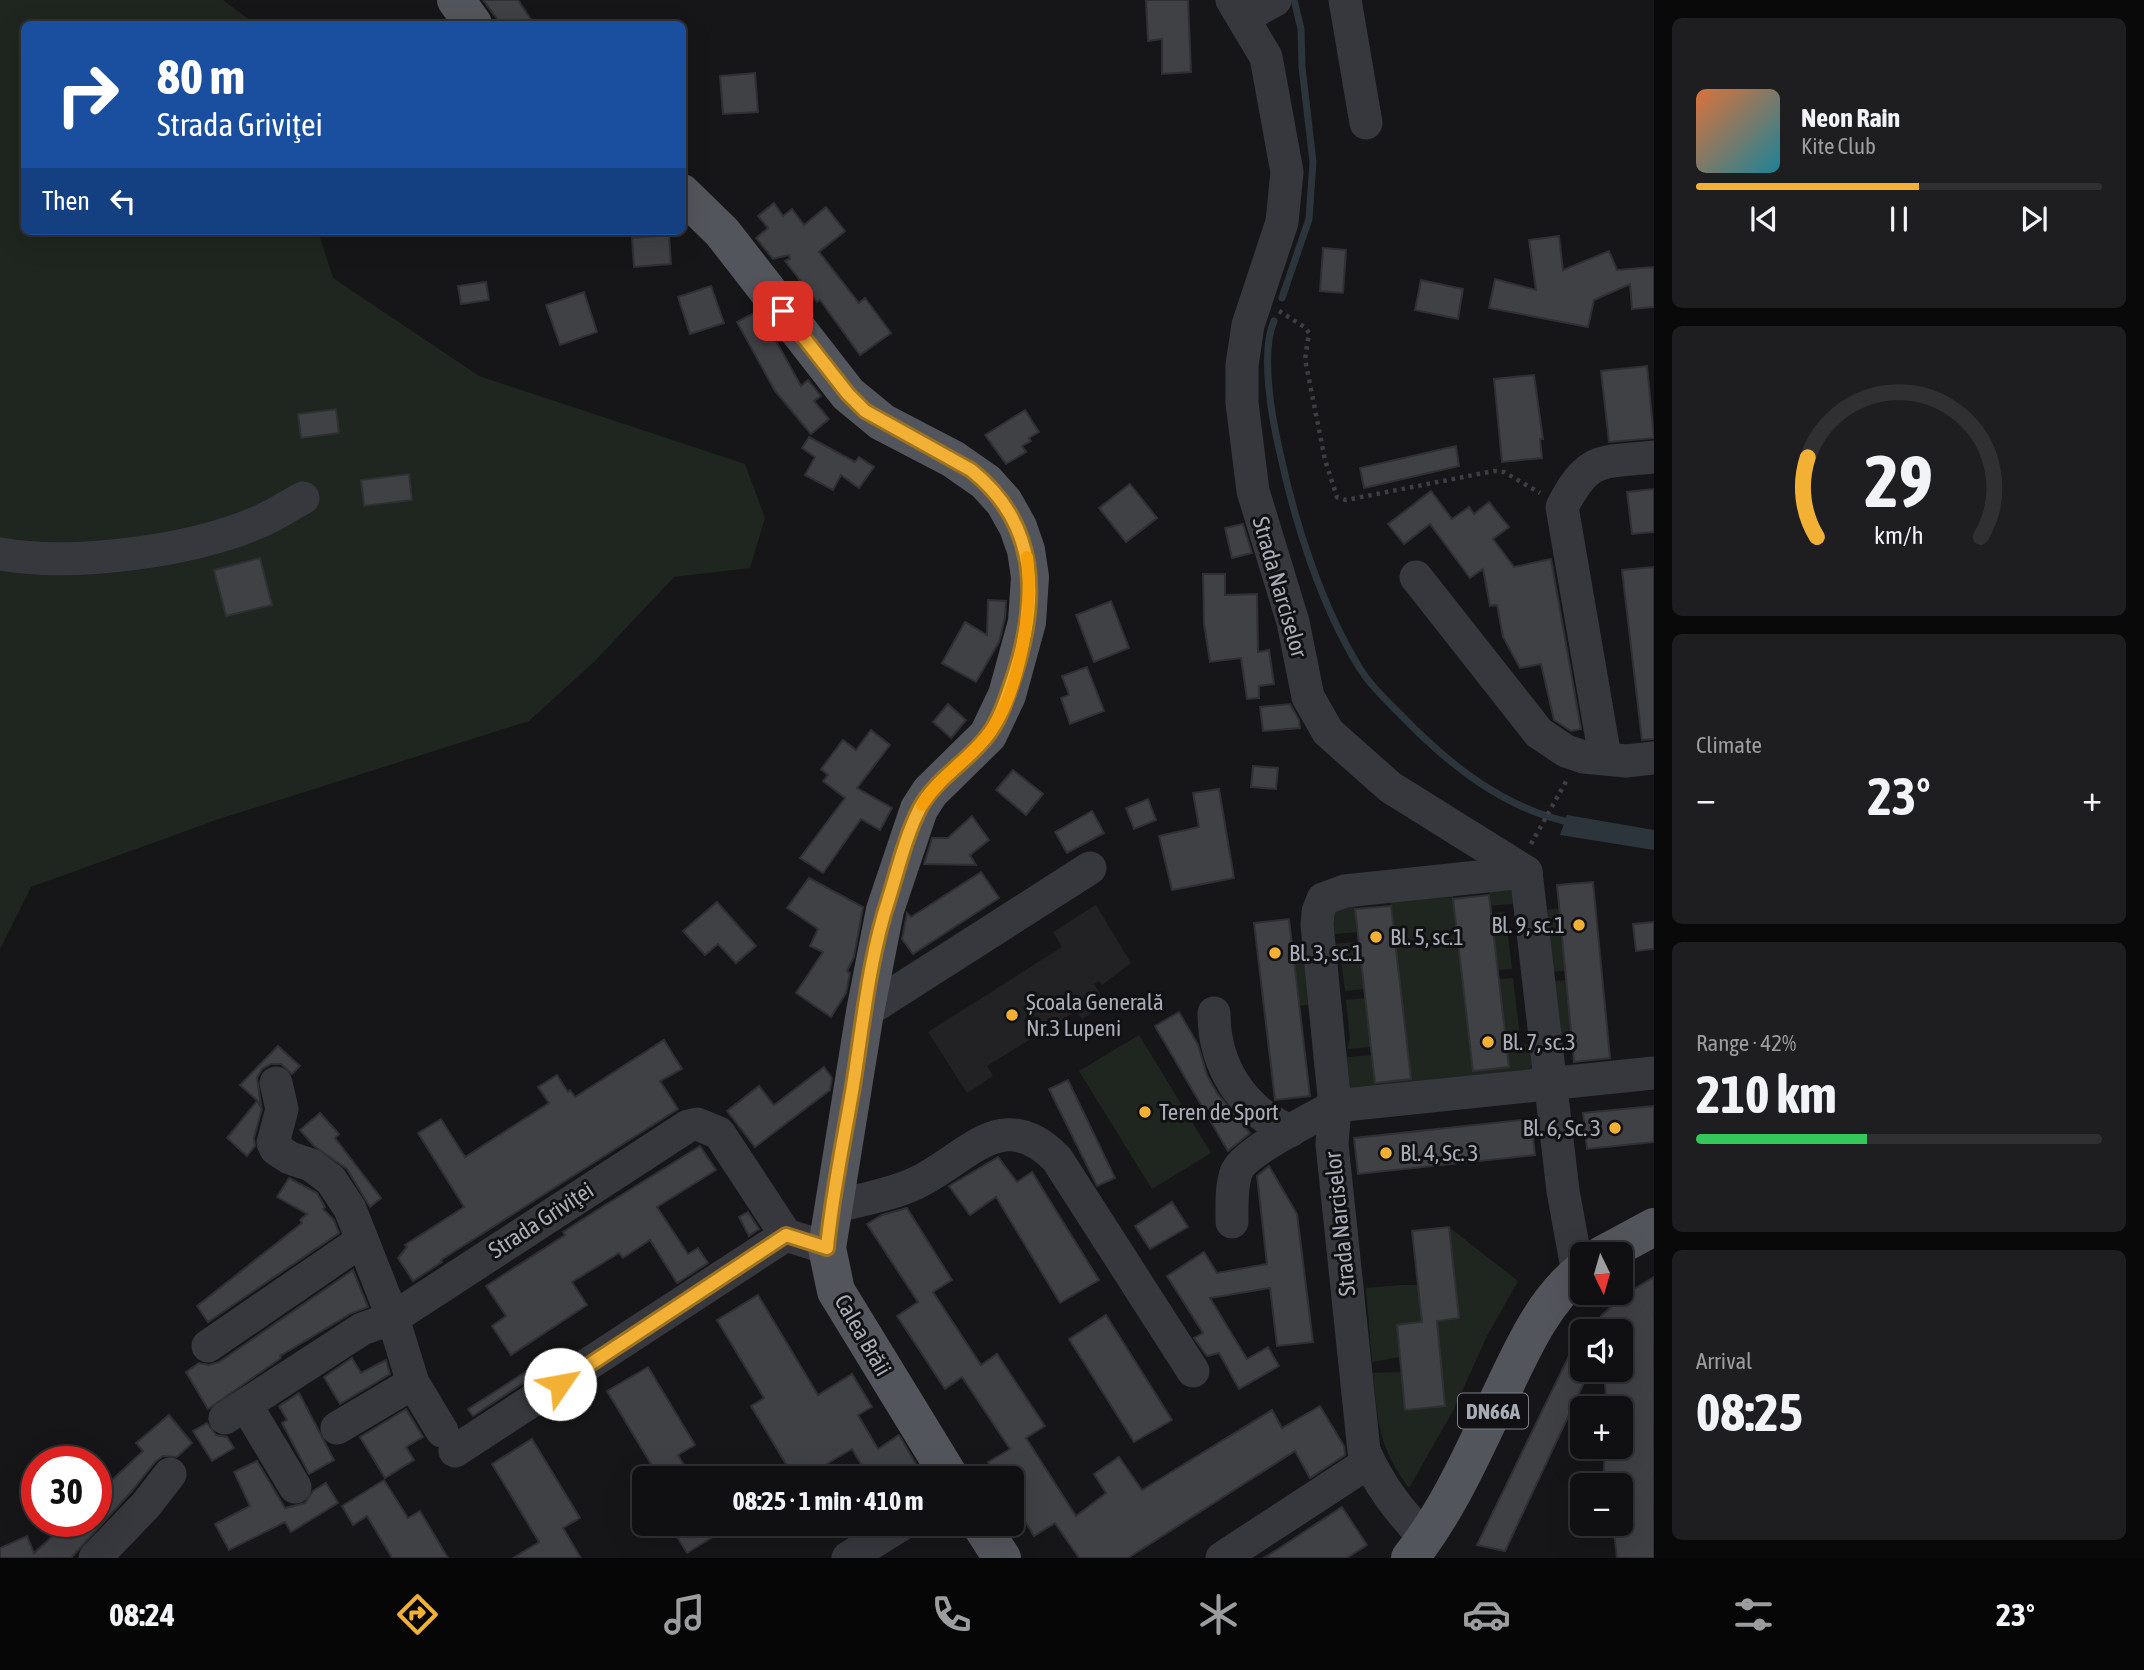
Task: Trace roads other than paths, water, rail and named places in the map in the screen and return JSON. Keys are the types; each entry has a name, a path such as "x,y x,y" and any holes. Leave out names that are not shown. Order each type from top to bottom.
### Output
{"main road":[{"path":"456,0 471,21"},
{"name":"Calea Brăii","path":"686,197 722,232 848,394 882,422 953,459 986,482 1004,502 1018,527 1026,550 1030,577 1027,622 1007,695 988,735 930,792 919,809 885,911 865,1013 827,1248 836,1291 943,1466"},
{"name":"DN66A","path":"1628,1242 1654,1227"},
{"name":"DN66A","path":"1418,1548 1453,1492 1525,1345 1543,1314 1570,1285"},
{"path":"988,1536 1002,1558"}],"street":[{"path":"1237,9 1275,0"},
{"path":"1345,0 1366,122"},
{"name":"Strada Narciselor","path":"1237,9 1266,57 1287,172 1282,222 1248,325 1242,365 1241,403 1252,492 1293,622 1308,697 1328,732 1390,787 1529,856"},
{"path":"1605,757 1562,507 1577,478 1597,464 1654,457"},
{"path":"0,554 26,559 65,560 166,547 228,533 265,519 303,498"},
{"path":"1416,577 1539,733 1566,751 1584,757 1626,761 1654,758"},
{"path":"1529,856 1563,1191 1579,1242"},
{"name":"Strada Narciselor","path":"1418,1548 1399,1511 1374,1475 1360,1427 1333,1158 1335,1106 1317,925 1318,912 1323,900 1345,891 1529,856"},
{"path":"865,1013 1090,868"},
{"path":"1214,1013 1216,1044 1236,1090 1258,1113 1290,1131"},
{"path":"1232,1222 1232,1194 1236,1171 1243,1161 1335,1106 1654,1073"},
{"path":"276,1083 282,1109 273,1143 276,1149 290,1158 311,1165 331,1180 350,1209 393,1318 413,1383 449,1441 786,1235 827,1248"},
{"name":"Strada Griviţei","path":"295,1487 235,1411 362,1329 393,1318 673,1133 697,1124 719,1133 786,1235"},
{"path":"833,1207 916,1184 985,1139 1009,1136 1027,1137 1041,1142 1057,1159 1193,1371"},
{"path":"208,1346 361,1241"},
{"path":"337,1429 413,1383"},
{"path":"1222,1558 1242,1542 1369,1462"},
{"path":"95,1558 146,1505 170,1474"},
{"path":"848,1558 883,1536"}],"waterway":[{"path":"1282,298 1309,219 1313,162 1302,67 1301,29 1294,0"},
{"path":"1274,321 1268,350 1269,386 1286,480 1321,590 1359,667 1390,704 1458,767 1524,808 1574,823"}],"place":[{"name":"Bl. 9, sc.1","path":"1579,925"},
{"name":"Bl. 5, sc.1","path":"1376,937"},
{"name":"Bl. 3, sc.1","path":"1275,953"},
{"name":"Școala Generală Nr.3 Lupeni","path":"1012,1015"},
{"name":"Bl. 7, sc.3","path":"1488,1042"},
{"name":"Teren de Sport","path":"1145,1112"},
{"name":"Bl. 6, Sc. 3","path":"1615,1128"},
{"name":"Bl. 4, Sc. 3","path":"1386,1153"}]}
